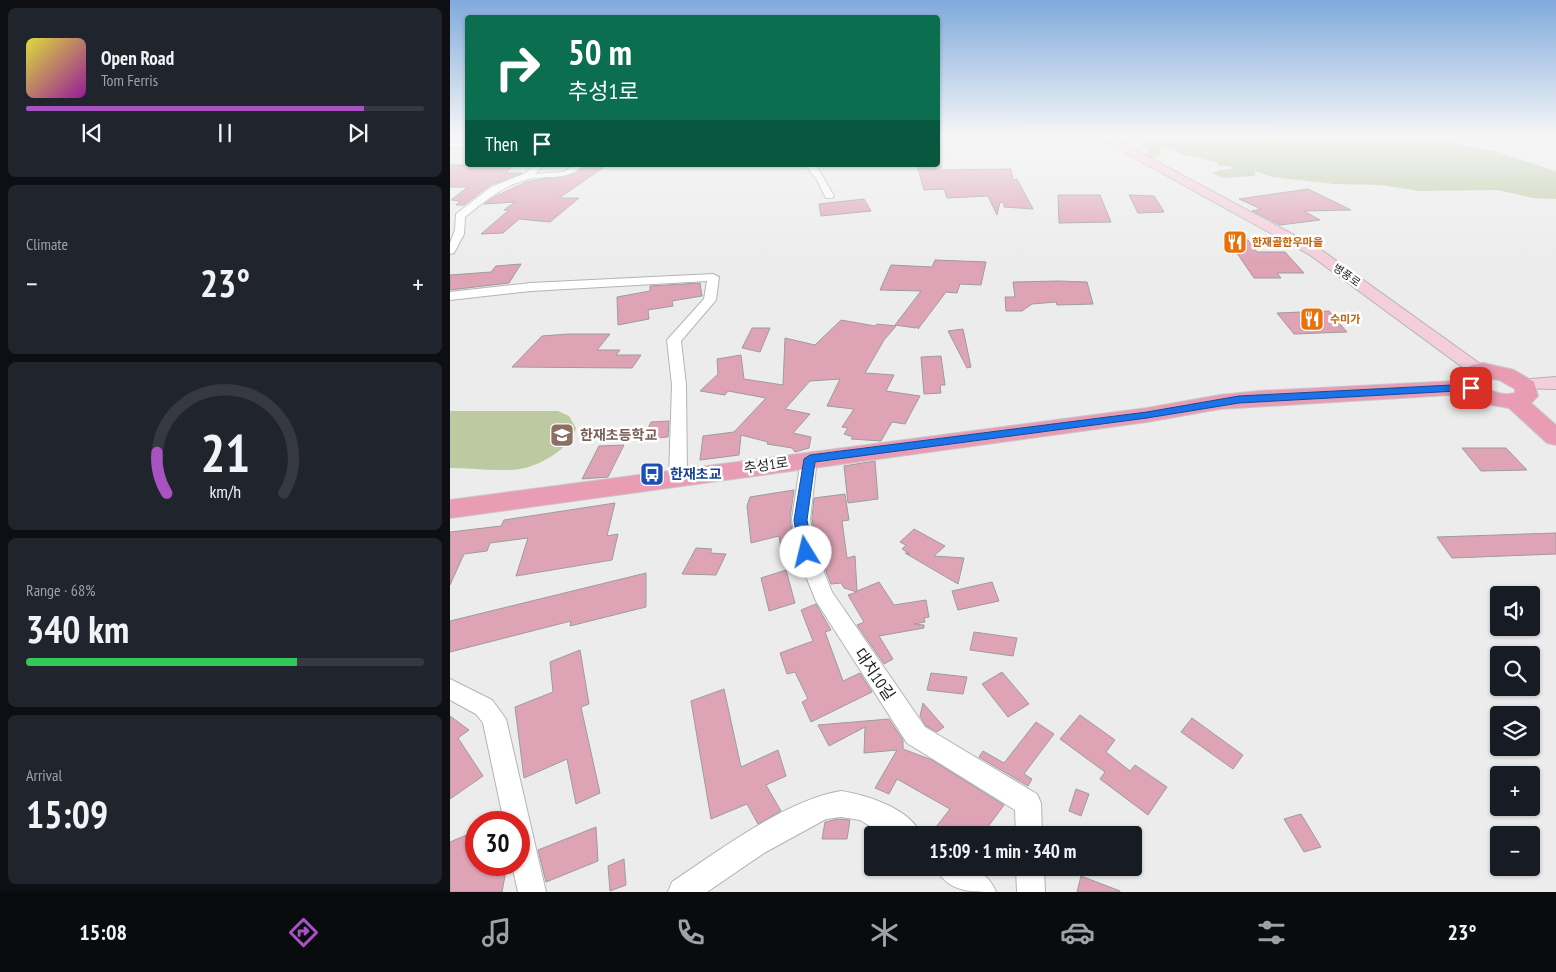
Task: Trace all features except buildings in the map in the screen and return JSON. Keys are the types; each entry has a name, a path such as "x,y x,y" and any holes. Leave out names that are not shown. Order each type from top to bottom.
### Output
{"main road":[{"name":"병풍로","path":"1177,178 1315,252 1476,379"},
{"path":"1476,379 1489,397 1556,383"},
{"name":"추성1로","path":"450,509 1147,415 1239,400 1476,379"},
{"path":"1519,392 1556,438"}],"street":[{"path":"460,216 494,189 522,178"},
{"path":"820,178 830,196"},
{"path":"450,210 460,216 461,222 458,239 450,251"},
{"path":"450,296 531,287 713,277 710,300 674,340 679,385 678,477"},
{"name":"대치10길","path":"810,459 801,520 806,552 823,595 916,735 1028,803 1029,826"},
{"path":"450,689 484,707 494,719 515,811"},
{"path":"682,892 754,844 823,807 841,804 862,806 883,816 896,826"},
{"path":"529,876 532,892"},
{"path":"961,876 982,892"},
{"path":"1030,876 1030,892"}],"green space":[{"path":"1278,178 1556,178 1556,199 1533,198 1498,190 1420,191 1380,185 1334,184"},
{"path":"450,411 558,411 569,416 576,428 568,442 554,455 528,467 503,470 450,468"}],"place":[{"name":"한재골한우마을","path":"1235,242"},
{"name":"수미가","path":"1312,319"},
{"name":"한재초등학교","path":"562,435"},
{"name":"한재초교","path":"652,474"}],"route":[{"path":"806,552 801,520 802,499 810,459 1147,415 1220,402 1259,398 1471,388"}]}
